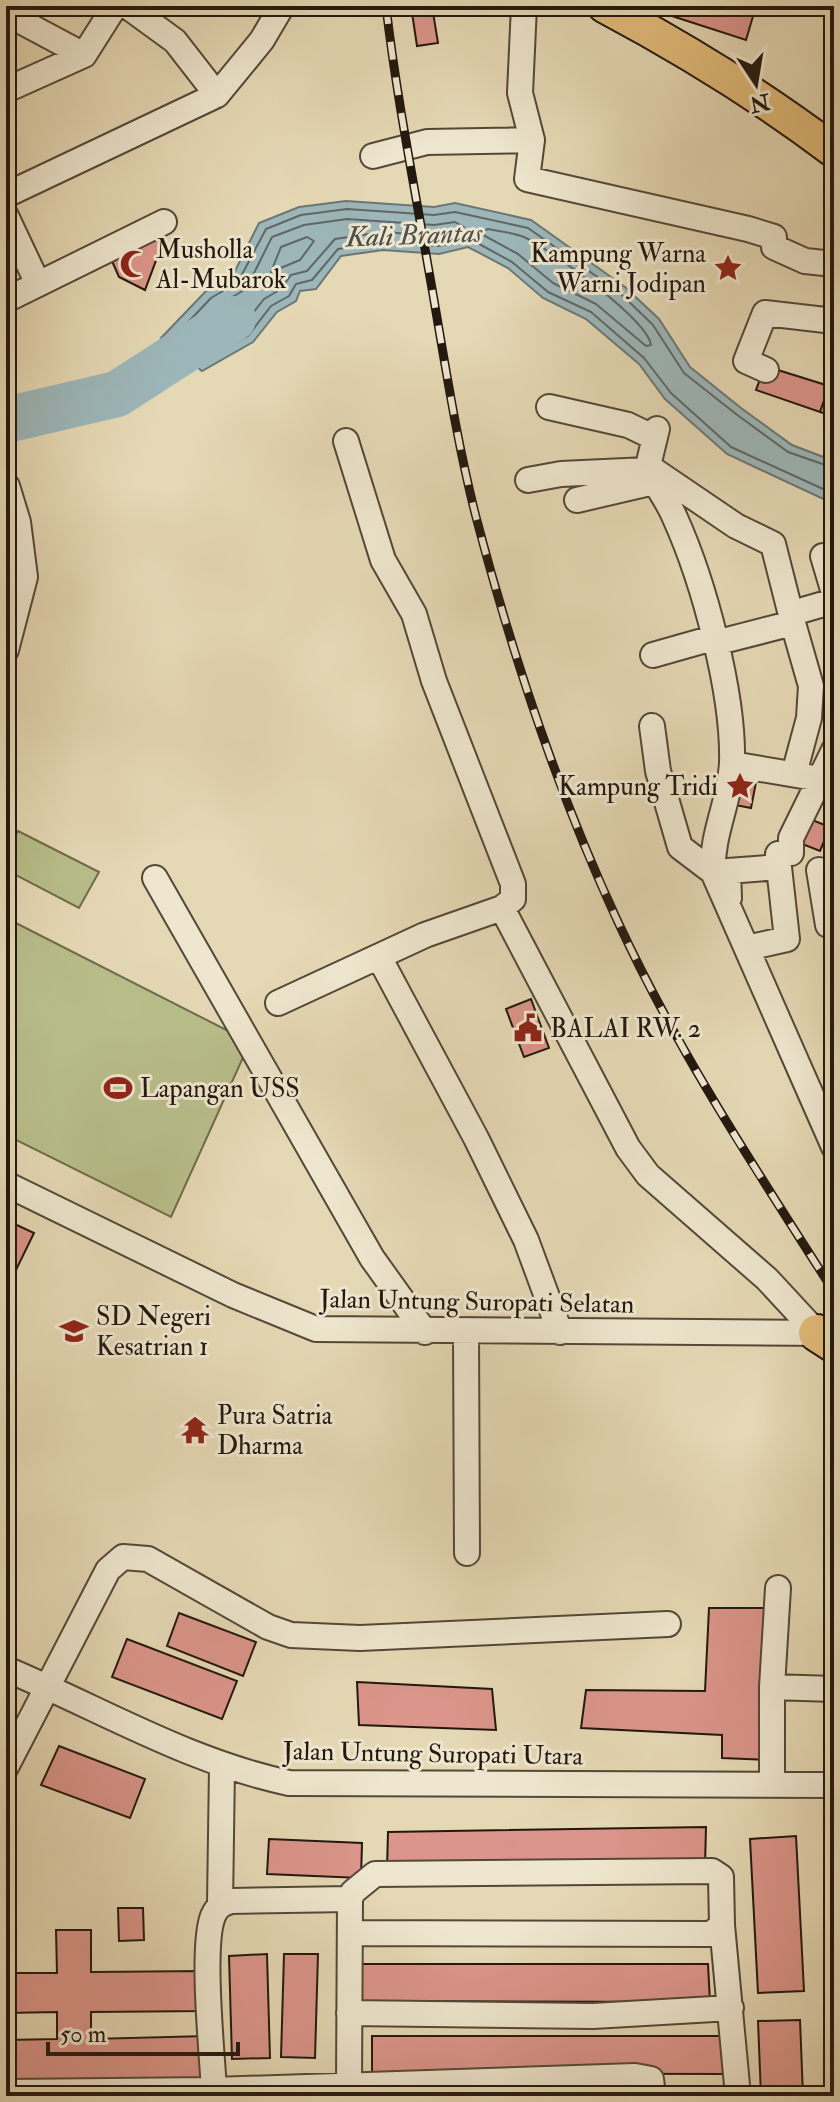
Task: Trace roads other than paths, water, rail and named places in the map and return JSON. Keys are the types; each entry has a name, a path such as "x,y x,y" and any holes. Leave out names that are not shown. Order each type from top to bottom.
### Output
{"main road":[{"path":"604,6 720,71 780,109 834,151"}],"street":[{"path":"31,6 24,23 84,55"},
{"path":"6,90 84,55 115,6"},
{"path":"127,6 175,41 217,95"},
{"path":"6,195 217,95 262,40 282,6"},
{"path":"524,6 520,93 532,140 527,179 748,229 774,237 774,247 805,261 834,264"},
{"path":"373,156 427,142 532,140"},
{"path":"6,216 38,284"},
{"path":"6,300 164,222"},
{"path":"766,370 746,361 765,313 834,321"},
{"path":"549,407 655,433 650,473 677,520 714,641 729,716 732,764 728,801 712,852 713,872 834,1147"},
{"path":"278,1003 425,935 502,908 513,899 513,884 434,681 414,614 383,560 346,441"},
{"path":"577,500 650,473"},
{"path":"528,480 561,474 650,473 736,526 773,544 811,686 809,718 794,774"},
{"path":"6,650 25,577 18,522 7,486"},
{"path":"823,556 834,593"},
{"path":"653,655 794,618 834,601"},
{"path":"652,726 658,771 680,847 713,872"},
{"path":"747,948 787,939 778,854 791,853 791,838 834,750"},
{"path":"732,764 820,779"},
{"path":"729,908 728,871 779,867"},
{"path":"819,870 828,925 834,924"},
{"path":"155,878 372,1258 425,1332"},
{"path":"502,908 633,1155 648,1175 830,1335"},
{"path":"379,957 476,1138 526,1240 560,1332"},
{"name":"Jalan Untung Suropati Selatan","path":"6,1184 292,1321 341,1332 830,1335"},
{"path":"466,1332 467,1553"},
{"path":"6,1767 108,1570 114,1561 133,1555 148,1559 268,1627 291,1635 360,1638 668,1624"},
{"path":"772,1774 772,1687 778,1588"},
{"name":"Jalan Untung Suropati Utara","path":"8,1673 49,1688 155,1740 222,1767 289,1783 323,1785 772,1774 834,1785"},
{"path":"772,1687 834,1689"},
{"path":"214,2090 208,1941 214,1913 220,1904 222,1767"},
{"path":"349,2084 350,1899 353,1892 375,1874 712,1871 721,1877 722,1925 738,2096"},
{"path":"220,1904 350,1899"},
{"path":"350,1933 711,1934 722,1925"},
{"path":"349,2013 593,2016 731,2008"},
{"path":"6,2092 73,2094 349,2084 496,2088 643,2077 653,2081 653,2096"}],"water":[{"path":"346,201 434,207 455,203 531,220 625,287 659,319 690,367 741,408 792,445 834,461 834,504 727,454 665,399 639,364 586,319 543,298 508,268 468,247 439,254 383,250 341,256 316,289 300,291 296,301 277,312 253,342 202,371 161,338 206,291 232,277 259,223 299,207"}],"waterway":[{"name":"Kali Brantas","path":"6,420 117,394 233,319"}],"railway":[{"path":"386,6 405,136 462,455 490,568 538,722 596,873 641,970 720,1110 834,1292"}],"place":[{"name":"Musholla Al-Mubarok","path":"134,264"},
{"name":"Kampung Warna Warni Jodipan","path":"728,268"},
{"name":"Kampung Tridi","path":"740,786"},
{"name":"BALAI RW. 2","path":"528,1028"},
{"name":"Lapangan USS","path":"118,1088"},
{"name":"SD Negeri Kesatrian 1","path":"74,1331"},
{"name":"Pura Satria Dharma","path":"195,1430"}]}
